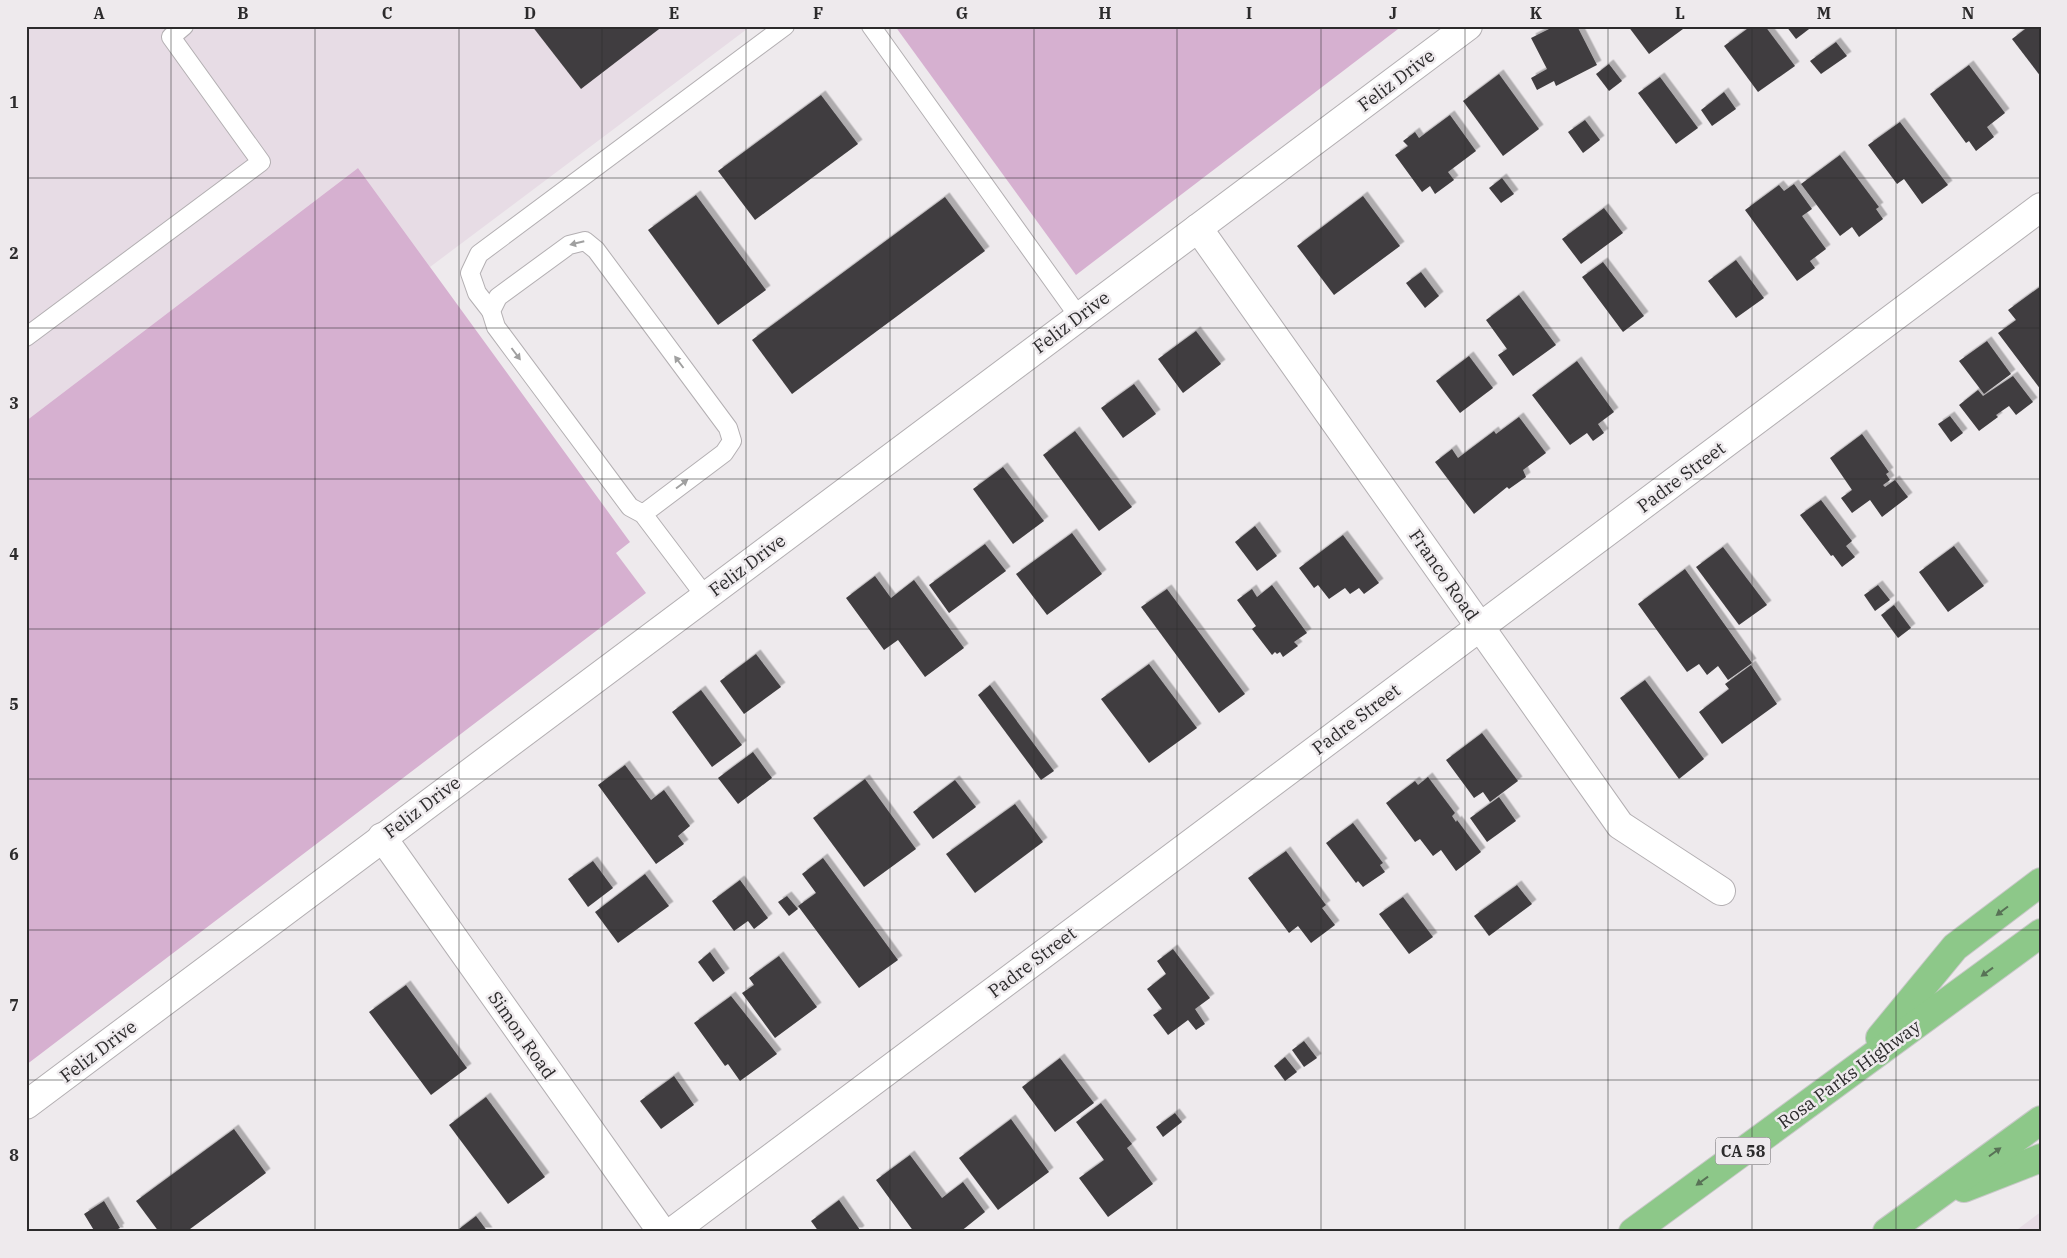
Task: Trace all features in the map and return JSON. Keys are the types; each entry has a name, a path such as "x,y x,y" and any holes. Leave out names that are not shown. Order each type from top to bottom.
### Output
{"highway":[{"path":"1854,1070 1955,946 2041,882"},
{"name":"Rosa Parks Highway","path":"1633,1232 2041,933"},
{"path":"1887,1232 2041,1120"},
{"path":"1927,1202 2041,1158"}],"street":[{"name":"Feliz Drive","path":"26,1105 1468,26"},
{"name":"Padre Street","path":"672,1232 2041,207"},
{"name":"Franco Road","path":"1198,228 1620,825 1722,891"},
{"name":"Simon Road","path":"382,837 662,1232"}],"lane":[{"path":"26,337 261,162 170,37 184,26"},
{"path":"705,596 643,514 630,507 496,327 491,311 477,293 470,273 479,254 785,26"},
{"path":"871,26 1079,317"},
{"path":"491,311 498,297 569,245 585,241 596,250 728,428 732,441 724,453 643,514"}],"shaded area":[{"path":"26,26 751,26 430,267 358,168 26,421"},
{"path":"895,26 1402,26 1076,275"},
{"path":"358,168 630,542 616,553 646,593 26,1065 26,421"},
{"path":"2041,1212 2041,1232 2014,1232 2038,1214"}],"building":[{"path":"532,26 663,26 581,89"},
{"path":"1555,26 1577,26 1597,65 1556,86 1554,81 1537,90 1531,78 1547,69 1531,38"},
{"path":"1628,26 1681,26 1683,29 1649,54"},
{"path":"1751,26 1765,26 1795,66 1758,92 1724,46"},
{"path":"1786,26 1813,26 1796,39"},
{"path":"2029,26 2041,26 2041,77 2012,39"},
{"path":"1836,42 1847,56 1821,74 1810,61"},
{"path":"1609,64 1622,81 1609,91 1596,74"},
{"path":"1969,65 2005,113 1987,127 1994,137 1976,151 1969,141 1966,143 1930,94"},
{"path":"1499,74 1539,129 1503,156 1463,101"},
{"path":"1660,77 1698,128 1676,144 1638,93"},
{"path":"1724,92 1736,109 1712,126 1701,110"},
{"path":"821,95 858,144 755,220 718,171"},
{"path":"1450,115 1476,151 1448,172 1454,180 1435,194 1430,186 1422,192 1395,155 1408,146 1403,141 1415,132 1419,138"},
{"path":"1585,120 1600,140 1583,153 1568,132"},
{"path":"1900,122 1948,185 1922,204 1904,179 1897,184 1868,145"},
{"path":"1840,155 1879,207 1876,209 1883,219 1859,237 1852,227 1840,236 1801,184"},
{"path":"1502,178 1514,194 1501,203 1489,188"},
{"path":"1794,184 1812,209 1802,216 1826,249 1810,261 1815,268 1797,281 1745,210 1779,185 1784,191"},
{"path":"696,195 766,290 718,325 648,230"},
{"path":"1363,196 1400,246 1334,295 1297,246"},
{"path":"945,197 985,251 792,394 752,340"},
{"path":"1604,208 1623,233 1581,264 1562,239"},
{"path":"1736,260 1764,298 1736,318 1708,281"},
{"path":"1603,262 1644,316 1623,332 1582,277"},
{"path":"1421,272 1439,296 1425,308 1406,283"},
{"path":"2041,286 2041,390 1998,333 2016,320 2008,310"},
{"path":"1519,295 1556,345 1513,376 1498,355 1507,349 1486,320"},
{"path":"1196,331 1221,364 1183,393 1158,359"},
{"path":"1987,341 2011,374 1984,394 1959,361"},
{"path":"1469,356 1493,388 1460,413 1436,381"},
{"path":"1577,361 1614,412 1598,424 1604,433 1593,441 1587,433 1570,445 1532,395"},
{"path":"2013,376 2033,402 2016,415 2009,406 1979,431 1959,405 1978,390 1983,396"},
{"path":"1134,384 1156,414 1123,438 1101,408"},
{"path":"1950,416 1963,433 1951,442 1938,424"},
{"path":"1519,417 1546,453 1523,470 1526,477 1509,489 1507,487 1474,514 1435,462 1452,449 1458,458 1494,431 1496,434"},
{"path":"1075,431 1132,507 1099,531 1043,455"},
{"path":"1862,434 1889,472 1886,474 1890,480 1883,485 1885,487 1895,480 1908,497 1882,517 1870,500 1852,513 1841,498 1852,490 1830,458"},
{"path":"1003,467 1044,521 1013,544 973,489"},
{"path":"1821,500 1852,541 1846,546 1855,557 1842,567 1833,555 1831,556 1800,515"},
{"path":"1255,526 1277,556 1257,571 1235,542"},
{"path":"1072,533 1102,574 1047,615 1016,574"},
{"path":"1343,535 1379,583 1364,594 1359,588 1350,594 1345,588 1329,599 1318,585 1314,588 1299,568"},
{"path":"985,544 1006,571 949,613 929,585"},
{"path":"1954,546 1984,586 1948,612 1919,572"},
{"path":"1723,547 1767,605 1739,625 1696,567"},
{"path":"1685,569 1752,663 1728,680 1718,666 1707,675 1699,664 1687,672 1638,604"},
{"path":"875,576 891,598 914,580 964,648 925,677 898,640 884,650 846,598"},
{"path":"1272,585 1307,633 1294,642 1298,646 1283,657 1280,652 1277,654 1275,652 1272,655 1252,629 1256,626 1237,600 1252,589 1257,597"},
{"path":"1878,585 1890,600 1875,611 1864,595"},
{"path":"1167,589 1245,694 1219,713 1141,607"},
{"path":"1894,605 1911,628 1898,638 1881,615"},
{"path":"756,654 781,687 744,714 720,681"},
{"path":"1149,664 1197,728 1149,763 1101,699"},
{"path":"1751,665 1777,704 1722,744 1699,712 1729,689 1725,684"},
{"path":"1645,680 1704,759 1679,779 1620,698"},
{"path":"990,685 1054,771 1041,780 978,695"},
{"path":"701,690 742,745 712,767 672,712"},
{"path":"1482,733 1518,781 1490,802 1483,792 1474,798 1446,760"},
{"path":"753,752 772,778 738,804 718,778"},
{"path":"625,765 651,800 664,790 690,826 678,836 684,844 656,864 598,785"},
{"path":"1428,777 1455,813 1452,816 1456,822 1457,820 1481,852 1456,871 1441,850 1433,856 1420,839 1415,842 1386,803 1415,781 1418,785"},
{"path":"865,779 916,849 864,887 813,818"},
{"path":"955,780 976,807 933,839 913,812"},
{"path":"1499,797 1516,821 1487,842 1470,818"},
{"path":"1015,804 1043,842 975,893 946,854"},
{"path":"1353,823 1383,863 1380,865 1385,872 1363,887 1358,881 1356,883 1326,843"},
{"path":"1286,851 1326,905 1322,908 1335,925 1311,943 1298,926 1289,933 1248,878"},
{"path":"823,858 898,960 859,988 798,906 816,893 802,874"},
{"path":"593,861 613,888 588,907 568,879"},
{"path":"645,874 669,906 618,943 595,912"},
{"path":"740,880 768,918 754,929 748,921 734,931 712,901"},
{"path":"1517,885 1532,904 1489,936 1474,916"},
{"path":"787,896 798,909 789,916 778,902"},
{"path":"1403,897 1433,937 1409,954 1379,914"},
{"path":"1173,949 1210,998 1195,1009 1205,1024 1196,1030 1188,1020 1168,1035 1153,1015 1162,1009 1147,989 1166,974 1157,961"},
{"path":"710,952 725,973 713,982 698,962"},
{"path":"779,956 817,1007 775,1038 742,993 754,985 749,978"},
{"path":"406,985 467,1068 431,1095 369,1012"},
{"path":"731,996 777,1054 740,1081 728,1064 725,1066 694,1023"},
{"path":"1304,1041 1317,1058 1304,1067 1292,1050"},
{"path":"1285,1057 1297,1072 1285,1081 1274,1066"},
{"path":"1060,1058 1094,1103 1055,1132 1022,1087"},
{"path":"674,1076 694,1105 661,1129 640,1101"},
{"path":"486,1097 545,1177 508,1204 449,1125"},
{"path":"1101,1103 1132,1144 1127,1148 1153,1184 1108,1217 1079,1178 1104,1160 1076,1122"},
{"path":"1175,1113 1182,1122 1163,1137 1156,1127"},
{"path":"1011,1119 1049,1172 998,1210 959,1158"},
{"path":"234,1129 266,1173 186,1232 159,1232 136,1201"},
{"path":"910,1155 942,1198 963,1182 985,1212 960,1232 914,1232 876,1180"},
{"path":"839,1200 860,1230 858,1232 819,1232 811,1221"},
{"path":"104,1201 120,1228 118,1229 119,1232 95,1232 84,1214"},
{"path":"476,1216 488,1232 455,1232"}]}
